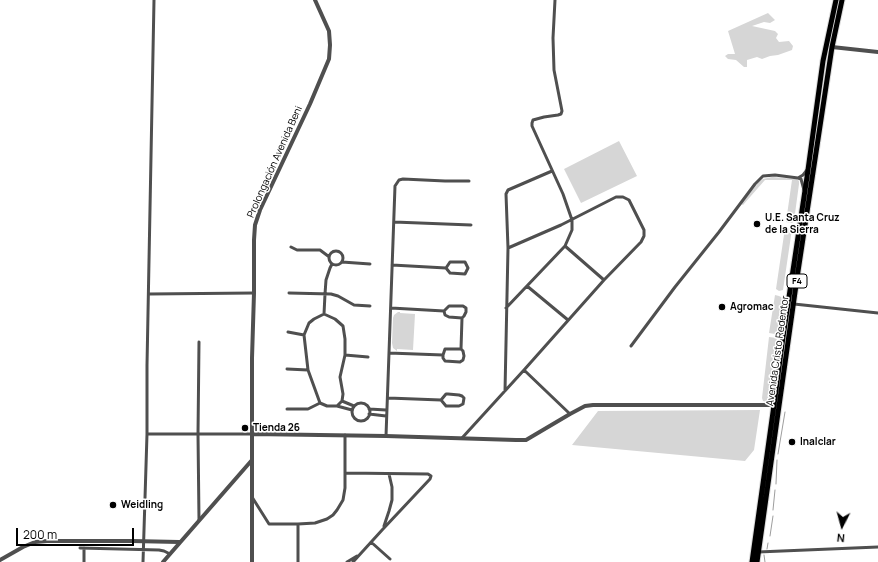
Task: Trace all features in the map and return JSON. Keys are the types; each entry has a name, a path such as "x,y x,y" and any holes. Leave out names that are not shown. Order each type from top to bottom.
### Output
{"highway":[{"name":"Avenida Cristo Redentor","path":"752,562 823,61 836,0"},
{"name":"Avenida Cristo Redentor","path":"757,562 832,47 842,0"}],"street":[{"path":"144,562 154,0"},
{"name":"Prolongación Avenida Beni","path":"252,434 255,225 260,210 310,104 329,59 329,31 315,0"},
{"path":"506,308 565,246 572,230 572,220 563,194 532,126 533,120 562,114 554,70 553,38 555,0"},
{"path":"832,47 878,52"},
{"path":"631,346 755,184 764,176 798,178 805,174 809,167"},
{"path":"505,391 508,248 506,194 508,190 552,171"},
{"path":"798,178 801,180 805,193"},
{"path":"386,436 395,186 399,180 403,179 469,181"},
{"path":"462,438 604,280 641,242 644,236 644,230 629,200 623,197 616,197 572,220 508,248"},
{"path":"394,222 471,225"},
{"path":"565,246 604,280"},
{"path":"291,247 297,250 320,250 328,256 329,261 332,264 337,265 342,262 370,264"},
{"path":"328,256 331,252 338,251 343,257 342,262"},
{"path":"392,265 446,268 450,272 465,274 468,268 465,262 450,262 446,268"},
{"path":"324,314 326,280 332,264"},
{"path":"528,286 568,320"},
{"path":"149,294 254,293"},
{"path":"289,293 331,294 338,296 354,305 370,306"},
{"path":"794,304 878,313"},
{"path":"391,308 444,311 449,306 463,306 466,308 466,312 462,318 461,349 464,356 463,360 460,362 445,360 443,358 445,349 461,349"},
{"path":"444,311 445,315 449,317 462,318"},
{"path":"324,314 308,323 304,335 308,370 320,403 327,406 337,406 352,410"},
{"path":"324,314 335,319 343,326 345,338 345,355 340,377 343,394 342,402 337,406"},
{"path":"288,332 304,335"},
{"path":"199,342 199,520"},
{"path":"389,353 444,355"},
{"path":"345,355 368,357"},
{"path":"287,369 308,370"},
{"path":"524,370 570,414"},
{"path":"388,398 441,400 446,406 459,406 463,404 464,398 459,395 446,394 441,400"},
{"path":"342,402 354,406 357,404 362,404 367,406 369,409 386,410"},
{"path":"287,409 308,409 320,403"},
{"path":"147,434 345,435 526,440 585,406 774,405"},
{"path":"354,406 352,410 353,416 357,420 365,419 369,414 369,409"},
{"path":"369,414 386,416"},
{"path":"252,434 252,562"},
{"path":"252,496 269,524 315,523 321,522 333,515 343,500 345,488 345,435"},
{"path":"162,562 252,459"},
{"path":"345,473 428,474 431,476 431,478 382,529 353,562"},
{"path":"382,529 392,500 392,487 389,474"},
{"path":"298,524 298,562"},
{"path":"0,560 35,542 60,540 179,542"},
{"path":"371,542 390,559"},
{"path":"758,552 878,547"},
{"path":"80,548 159,550 170,554"},
{"path":"84,548 84,562"},
{"path":"346,562 360,554"}],"shaded area":[{"path":"768,13 775,20 770,23 764,22 752,26 775,31 778,34 776,38 779,42 789,41 793,46 792,50 762,59 757,57 747,60 747,67 744,67 736,60 728,59 725,56 728,54 735,54 728,31"},
{"path":"619,141 637,176 581,203 564,169"},
{"path":"772,177 797,179 799,181 794,221 792,223 786,222 792,180 765,180 743,205 741,204 759,182 763,179"},
{"path":"785,228 792,229 783,290 779,291 776,289"},
{"path":"775,295 783,298 778,333 775,334 769,333"},
{"path":"398,312 415,314 413,350 397,349 397,351 393,348 393,318"},
{"path":"769,337 776,338 777,340 767,402 763,401 762,398"},
{"path":"760,410 754,450 745,461 572,445 598,411"}],"waterway":[{"path":"778,454 785,412"},
{"path":"776,484 777,460"},
{"path":"773,510 775,490"},
{"path":"770,536 773,516"},
{"path":"767,549 768,543"},
{"path":"764,555 765,562"}],"place":[{"name":"U.E. Santa Cruz de la Sierra","path":"757,224"},
{"name":"Agromac","path":"722,307"},
{"name":"Tienda 26","path":"245,428"},
{"name":"Inalclar","path":"792,442"},
{"name":"Weidling","path":"113,505"}]}
